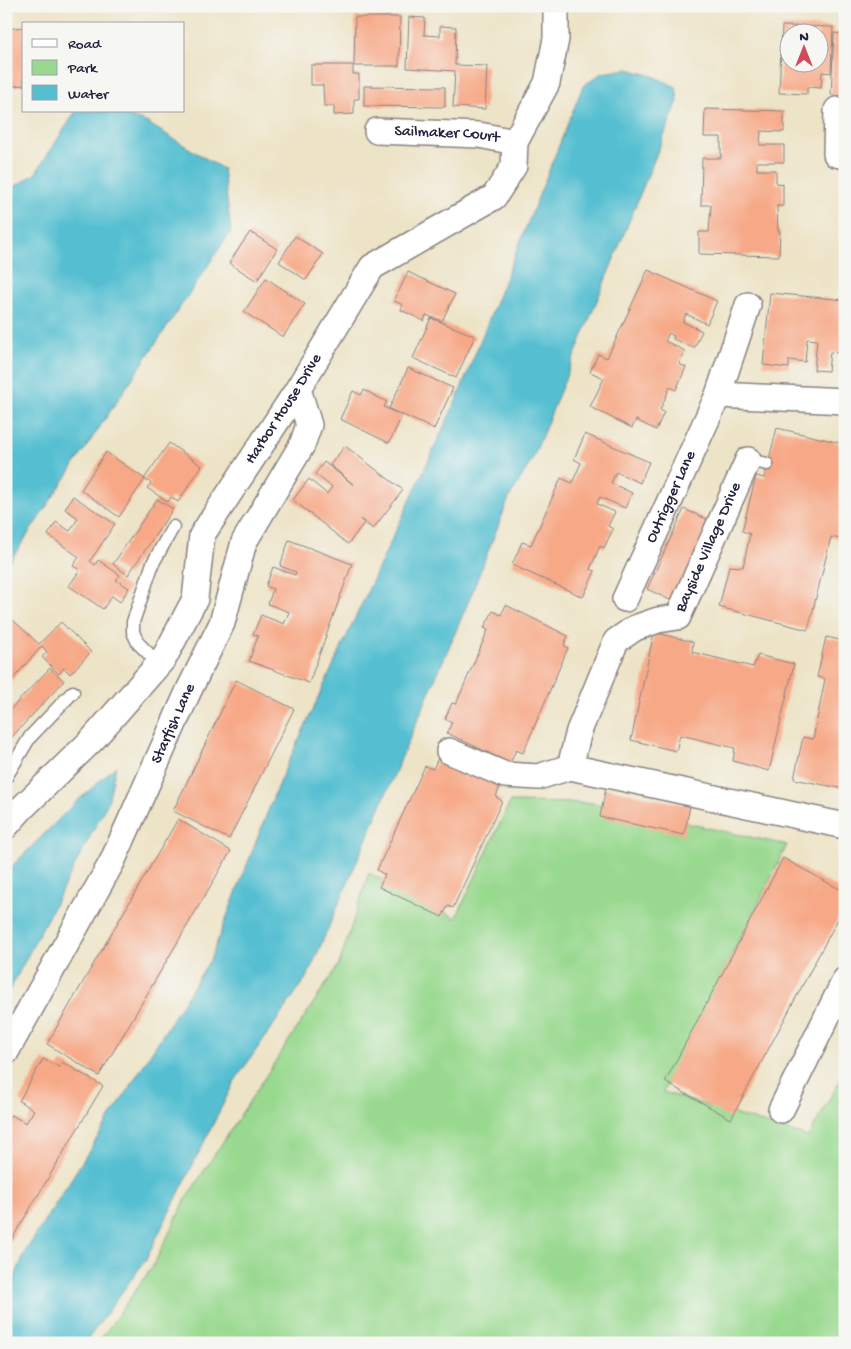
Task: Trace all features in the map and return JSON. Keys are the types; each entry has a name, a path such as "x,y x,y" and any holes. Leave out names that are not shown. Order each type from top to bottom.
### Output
{"street":[{"name":"Harbor House Drive","path":"11,815 93,739 164,658 195,598 202,535 298,389 372,267 494,197 514,166 515,142 547,83 556,39 556,6"},
{"path":"837,110 836,154 845,156"},
{"name":"Sailmaker Court","path":"377,131 479,135 515,142"},
{"name":"Outrigger Lane","path":"625,599 718,395 748,305"},
{"name":"Starfish Lane","path":"6,1052 112,862 189,690 222,623 244,542 302,445 309,425 298,389"},
{"path":"718,395 845,401"},
{"name":"Bayside Village Drive","path":"570,767 579,730 616,641 635,628 658,620 678,616 758,462"},
{"path":"449,752 504,774 538,777 570,767 845,826"},
{"path":"781,1110 845,980"}],"lane":[{"path":"159,664 138,643 133,632 133,622 153,563 173,527"},
{"path":"6,777 30,737 73,692"}],"green space":[{"path":"510,802 593,803 787,845 663,1092 808,1137 845,1072 845,1343 98,1343 153,1266 187,1197 339,964 369,873 456,918"}],"water":[{"path":"628,69 653,76 676,87 678,101 533,458 509,498 467,605 308,975 234,1082 146,1259 85,1343 6,1343 6,1299 25,1252 210,960 280,780 457,399 583,86 602,73"},
{"path":"75,112 113,112 146,122 223,169 231,231 6,567 6,192 35,174"},
{"path":"116,766 108,802 6,997 6,872 72,806"}],"building":[{"path":"355,17 400,17 399,66 354,66"},
{"path":"409,17 425,18 424,35 440,36 440,26 456,27 455,65 487,66 485,109 453,107 455,71 407,68"},
{"path":"22,27 22,85 6,87 6,29"},
{"path":"828,27 833,27 831,73 822,72 828,72"},
{"path":"834,33 845,34 845,96 831,95"},
{"path":"311,65 353,65 353,74 359,74 359,99 354,99 354,114 334,115 334,106 324,106 323,85 311,85"},
{"path":"780,72 822,72 821,88 807,87 807,94 779,93"},
{"path":"364,86 445,87 445,107 364,106"},
{"path":"705,109 784,111 784,132 761,131 760,145 784,145 784,162 757,162 757,170 776,170 776,183 783,184 783,206 777,206 778,231 780,231 779,256 699,254 699,232 709,232 711,205 701,205 702,158 721,158 721,137 704,137"},
{"path":"250,232 277,249 257,281 229,263"},
{"path":"295,236 323,254 306,280 279,262"},
{"path":"648,270 717,301 707,324 686,314 683,322 702,331 694,348 673,339 674,336 669,333 665,341 685,351 679,364 686,367 676,390 670,387 660,410 664,412 656,430 636,420 632,428 590,407 604,378 590,372 598,354 607,358"},
{"path":"408,272 455,294 442,321 426,315 424,321 401,310 403,305 394,301"},
{"path":"266,278 305,304 283,337 244,312"},
{"path":"770,293 845,300 845,354 830,352 828,371 814,370 817,340 807,339 805,362 789,360 789,368 763,365"},
{"path":"431,318 475,336 456,378 413,358"},
{"path":"408,368 453,388 434,429 389,409"},
{"path":"364,390 387,402 384,407 402,416 389,443 340,419 353,391 361,395"},
{"path":"777,428 845,444 845,540 831,537 808,630 719,607 729,566 743,567 750,534 742,531 756,476 764,478"},
{"path":"585,434 649,462 640,483 616,472 611,483 632,493 625,508 600,497 597,504 615,512 608,526 613,529 604,548 600,546 590,569 595,571 583,597 512,565 522,542 531,545 561,478 572,483 581,463 574,459"},
{"path":"169,443 202,466 178,502 171,497 168,502 147,488 151,483 144,479"},
{"path":"345,446 403,490 373,529 360,519 364,523 348,544 293,500 309,479 327,494 332,487 315,474 324,462 354,485 330,465"},
{"path":"106,452 145,479 119,517 81,490"},
{"path":"73,496 115,524 90,561 95,565 98,560 120,575 116,580 129,588 120,602 112,596 103,609 69,586 80,570 73,566 79,557 48,535 56,522 70,531 74,525 78,518 65,509"},
{"path":"157,499 173,509 128,575 113,564"},
{"path":"684,509 711,521 674,602 647,589"},
{"path":"289,540 352,564 309,683 249,661 258,636 253,634 261,615 284,624 289,612 268,604 273,589 266,586 273,567 295,575 296,572 280,566"},
{"path":"506,605 568,636 564,645 568,648 523,753 516,750 510,763 447,733 452,722 445,719 452,703 456,704 488,630 484,628 493,611 501,615"},
{"path":"13,620 39,644 61,622 91,652 70,674 64,668 59,674 42,657 47,652 42,646 11,681 6,677 6,627"},
{"path":"654,632 693,642 692,652 753,667 758,655 794,664 769,771 733,761 735,748 680,735 676,751 631,740"},
{"path":"826,637 845,641 845,789 794,779 803,737 813,739 825,679 817,677"},
{"path":"50,668 64,681 10,739 6,736 6,714"},
{"path":"236,680 294,709 229,839 173,811"},
{"path":"438,758 500,786 496,797 502,801 453,908 448,906 442,917 379,887 385,875 377,870 425,766 433,769"},
{"path":"606,788 690,806 684,835 600,817"},
{"path":"178,819 231,851 99,1076 47,1044"},
{"path":"783,858 845,892 845,906 731,1119 665,1082"},
{"path":"43,1059 59,1067 62,1062 103,1086 6,1249 6,1123 11,1115 26,1123 34,1110 19,1101"}]}
